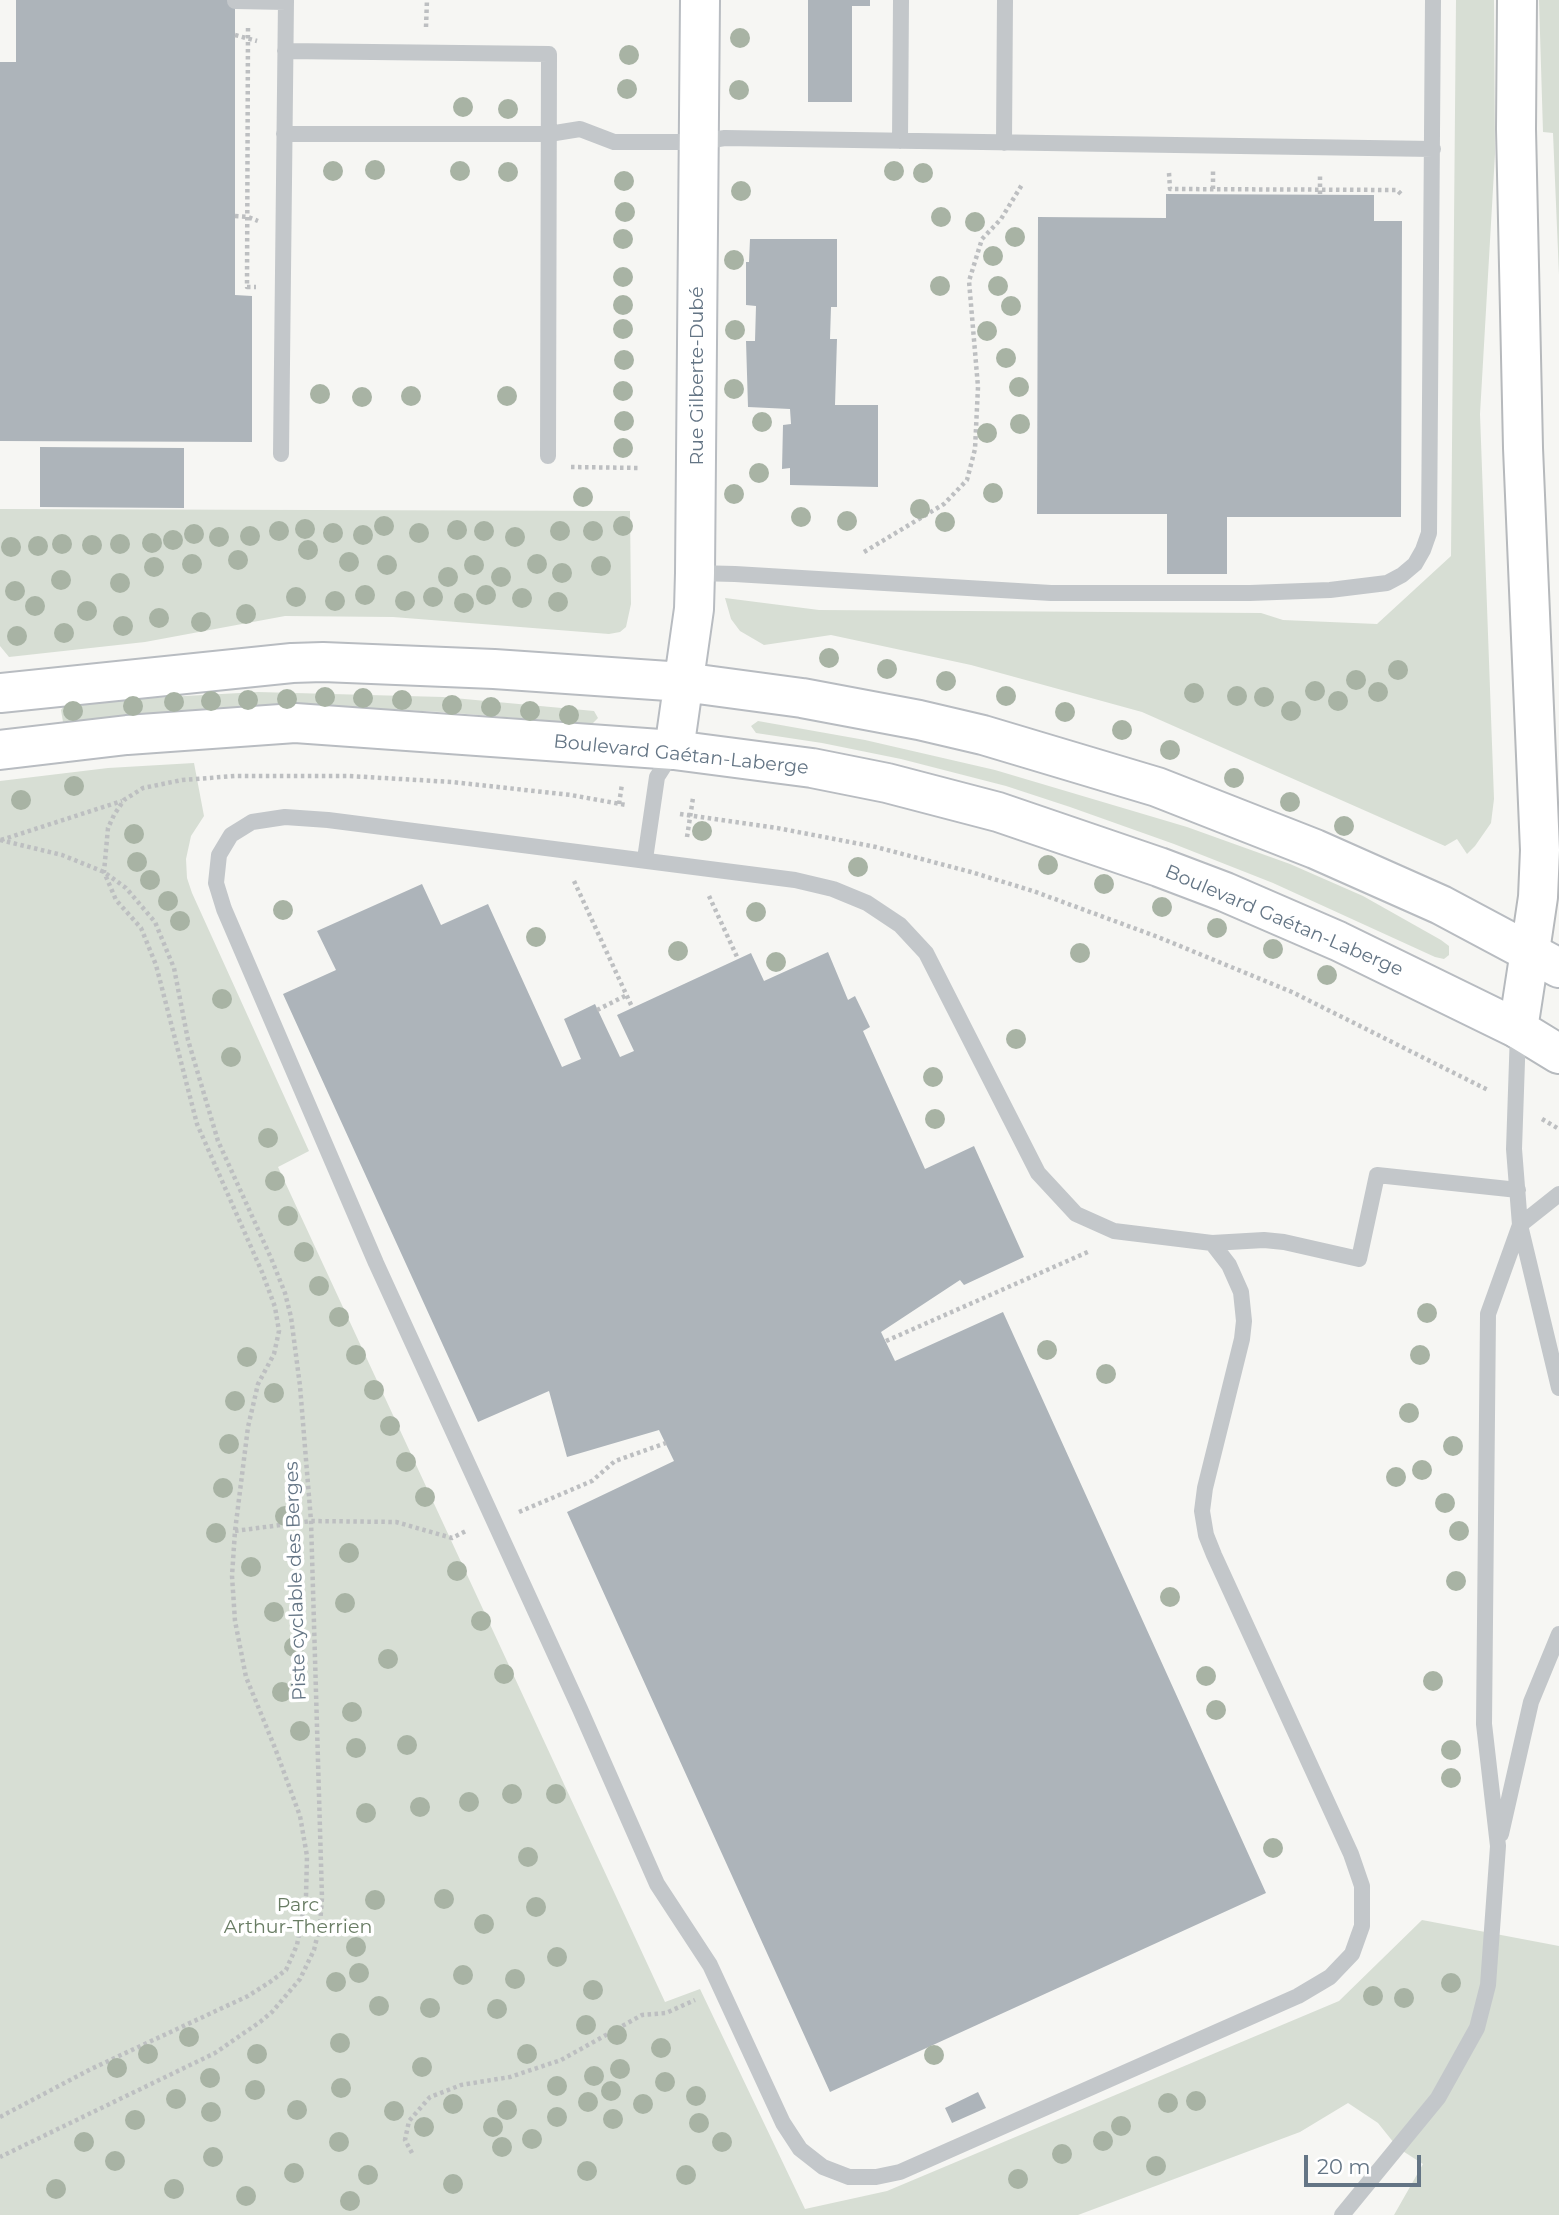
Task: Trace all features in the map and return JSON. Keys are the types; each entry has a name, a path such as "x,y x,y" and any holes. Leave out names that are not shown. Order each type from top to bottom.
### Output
{"main road":[{"name":"Rue Gilberte-Dubé","path":"674,750 694,608 700,0"},
{"path":"1517,0 1516,129 1523,448 1539,850 1538,897 1545,960 1518,1029"},
{"path":"40,744 16,691 323,662 494,669 683,682 802,698 919,720 1021,745 1157,787 1371,873 1441,905 1545,960"},
{"name":"Boulevard Gaétan-Laberge","path":"0,750 127,735 295,723 674,750 798,766 887,783 1048,828 1159,867 1283,917 1411,975 1518,1029 1559,1054"}],"lane":[{"path":"900,141 901,0"},
{"path":"1004,0 1004,143"},
{"path":"695,573 1051,593 1250,593 1330,590 1387,583 1402,575 1415,564 1429,533 1433,0"},
{"path":"235,1 286,1 281,454"},
{"path":"285,51 549,54 548,456"},
{"path":"284,134 549,134 580,129 614,142 699,142 725,138 1433,149"},
{"path":"645,859 657,777 674,750"},
{"path":"1212,1243 1229,1265 1241,1292 1244,1321 1242,1339 1205,1488 1202,1511 1206,1535 1351,1854 1362,1886 1362,1926 1352,1954 1330,1977 1298,1996 900,2172 876,2177 849,2178 823,2167 800,2149 783,2123 710,1965 657,1884 580,1709 376,1264 224,909 216,883 219,855 231,835 253,822 285,817 328,820 795,880 833,889 867,903 900,925 926,953 1038,1173 1076,1214 1114,1231 1212,1243 1264,1240 1284,1242 1359,1259 1377,1175 1518,1190"},
{"path":"1518,1029 1514,1149 1520,1225 1559,1388"},
{"path":"1498,1846 1484,1724 1488,1314 1520,1225 1559,1194"},
{"path":"1342,2215 1438,2098 1477,2028 1489,1985 1498,1846 1531,1702 1559,1634"}],"path":[{"path":"426,0 426,34"},
{"path":"247,288 248,20"},
{"path":"235,36 248,37"},
{"path":"864,552 944,504 967,480 975,449 978,387 970,281 982,239 1001,219 1023,183"},
{"path":"1170,189 1320,192 1396,190 1405,197"},
{"path":"235,216 247,216"},
{"path":"568,467 640,468"},
{"path":"619,804 621,786"},
{"path":"687,842 693,798"},
{"path":"0,840 124,800"},
{"path":"676,813 777,828 876,847 1033,891 1292,992 1474,1082"},
{"name":"Piste cyclable des Berges","path":"0,840 62,855 104,872 126,888 155,922 174,968 188,1040 218,1141 285,1293 291,1317 300,1386 311,1521 322,1898 320,1925 314,1950 300,1979 272,2012 215,2053 0,2157"},
{"path":"0,2117 91,2069 248,1996 286,1970 297,1945 306,1896 307,1856 300,1816 246,1678 235,1621 232,1576 248,1427 258,1384 274,1354 279,1331 275,1307 197,1124 156,965 141,928 116,900 104,872"},
{"path":"572,875 632,1007"},
{"path":"706,889 738,959"},
{"path":"597,1010 627,995"},
{"path":"1552,1125 1559,1129"},
{"path":"886,1341 1046,1268"},
{"path":"522,1511 592,1480 615,1461 666,1443"},
{"path":"235,1531 311,1521 396,1522 452,1538"},
{"path":"412,2153 405,2140 409,2121 430,2097 461,2085 510,2077 561,2060 642,2015 666,2013 721,1988"}],"green space":[{"path":"1456,0 1494,0 1495,154 1480,414 1494,799 1491,823 1467,854 1457,839 1445,846 1142,712 971,665 831,635 764,645 740,631 731,619 725,598 819,610 1261,613 1283,620 1377,624 1451,556"},
{"path":"1539,0 1559,0 1559,275 1553,133 1543,132"},
{"path":"0,509 630,511 631,604 626,627 620,632 609,634 393,617 285,616 145,642 9,657 0,646"},
{"path":"258,692 443,697 594,711 598,718 592,724 323,706 212,708 63,722 61,710 63,707 149,698"},
{"path":"758,721 865,740 995,770 1187,827 1290,864 1363,896 1441,940 1449,946 1449,955 1444,959 1435,957 1273,883 1070,807 1006,786 901,759 756,733 751,726"},
{"name":"Parc Arthur-Therrien","path":"194,763 204,816 191,836 186,859 187,878 309,1151 278,1167 665,2002 700,1989 805,2209 887,2191 1339,2001 1422,1920 1559,1946 1559,2215 1394,2215 1423,2164 1398,2148 1378,2123 1348,2103 1300,2132 1078,2215 0,2215 0,781 108,768"}],"building":[{"path":"16,0 235,0 235,295 252,296 252,442 0,441 0,62 16,62"},
{"path":"808,0 870,0 870,6 852,6 852,102 808,102"},
{"path":"1166,194 1374,195 1374,221 1402,221 1401,517 1227,517 1227,574 1167,574 1167,514 1037,514 1038,217 1166,218"},
{"path":"750,239 837,239 837,307 831,307 830,339 837,339 835,405 878,405 878,487 790,485 790,468 782,469 783,425 791,424 790,409 748,407 746,341 755,341 756,306 746,305 746,262 749,262"},
{"path":"40,447 184,448 184,508 40,507"},
{"path":"422,884 441,925 488,904 562,1067 581,1059 564,1019 595,1004 620,1057 634,1051 617,1015 751,953 764,981 828,952 848,1000 855,996 870,1027 863,1031 925,1169 974,1146 1024,1257 964,1285 960,1280 881,1332 895,1361 1003,1312 1266,1893 830,2092 567,1512 674,1461 659,1430 567,1457 549,1391 478,1422 283,994 336,970 317,931"},
{"path":"978,2092 986,2108 952,2123 945,2108"}]}
